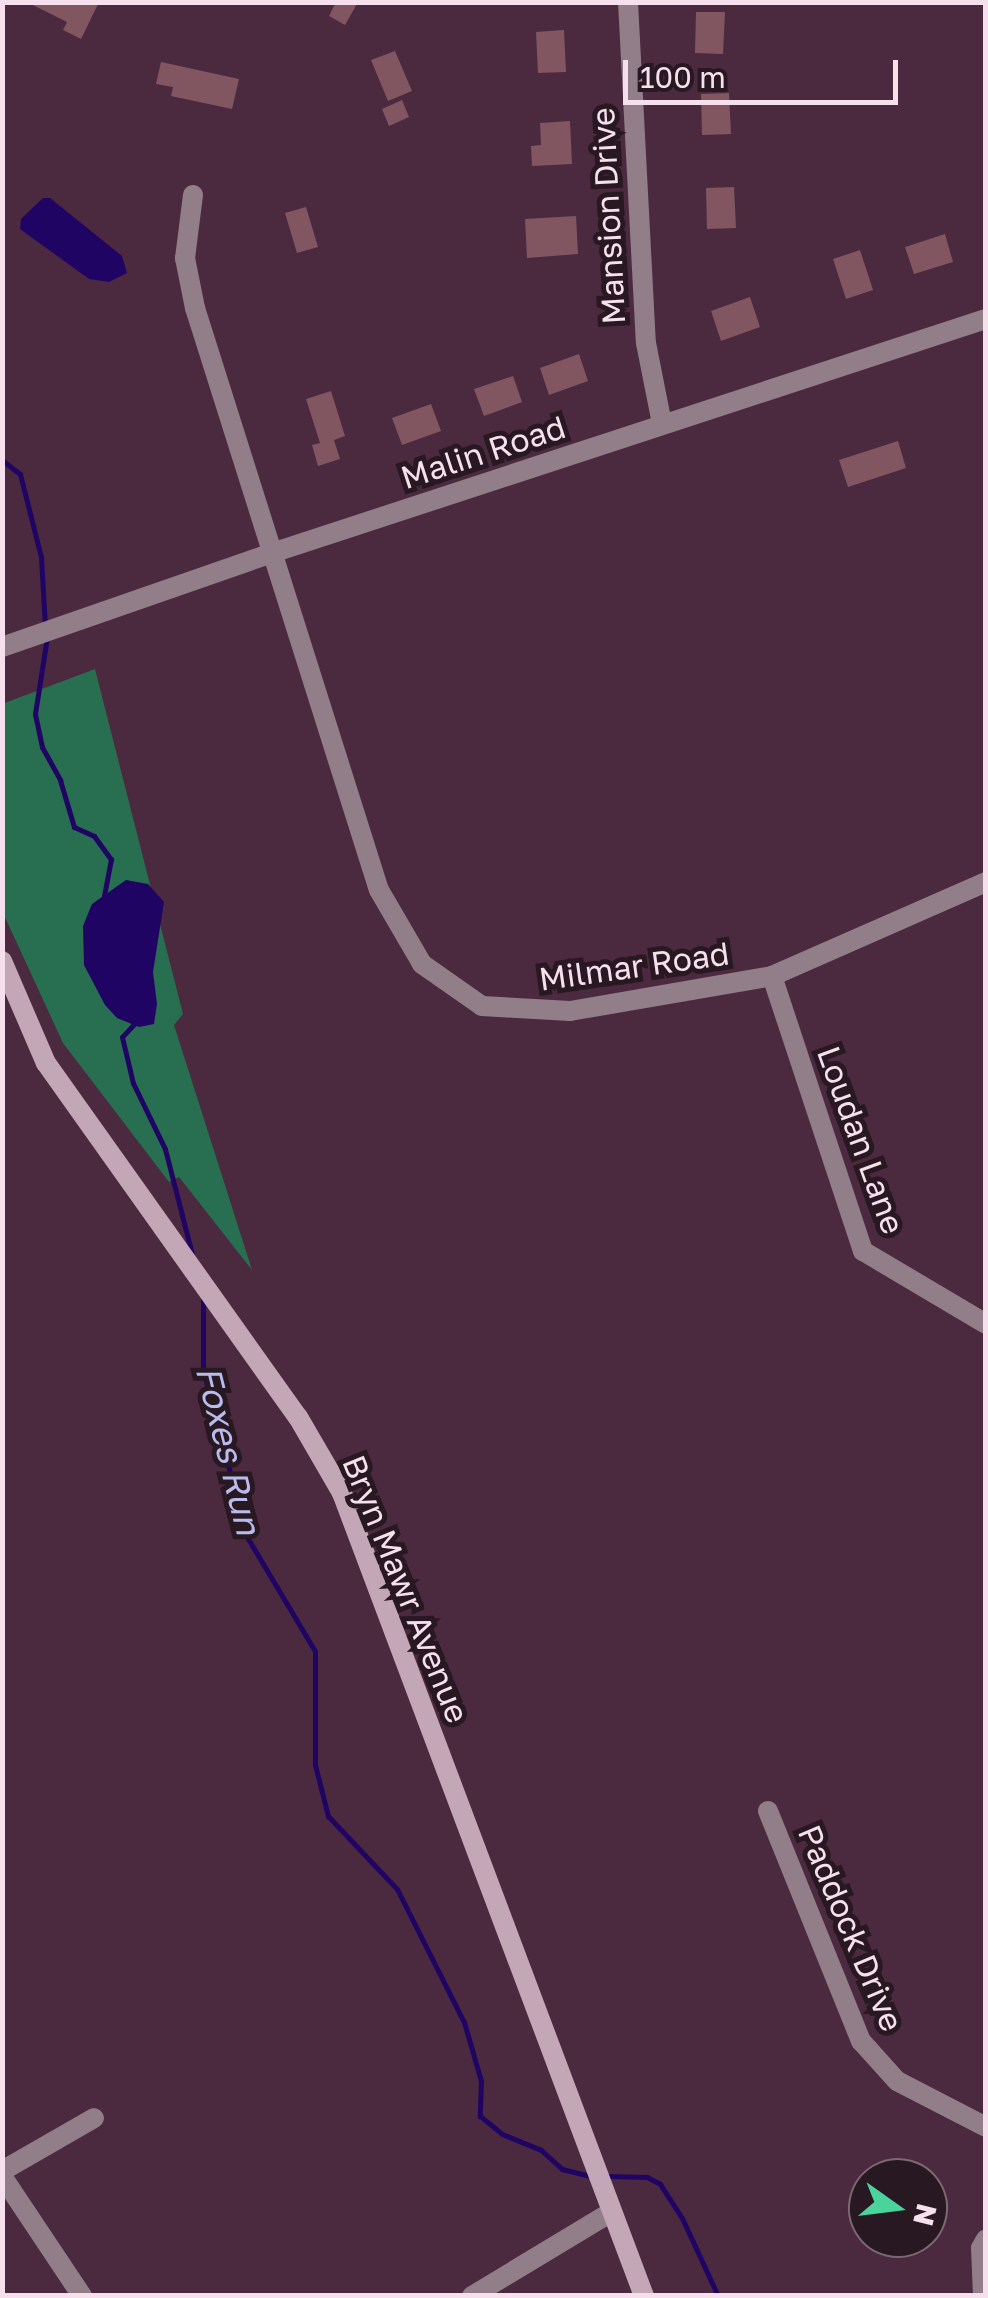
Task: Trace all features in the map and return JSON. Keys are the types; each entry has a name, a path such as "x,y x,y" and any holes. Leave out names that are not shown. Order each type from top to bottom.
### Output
{"main road":[{"name":"Bryn Mawr Avenue","path":"2,961 46,1063 298,1417 342,1493 644,2296"}],"street":[{"name":"Mansion Drive","path":"628,2 646,343 662,424"},
{"name":"Milmar Road","path":"192,195 185,258 195,308 379,890 422,964 494,1009 570,1012 772,976 986,882"},
{"name":"Malin Road","path":"2,647 272,553 986,319"},
{"name":"Loudan Lane","path":"772,976 863,1252 986,1324"},
{"name":"Paddock Drive","path":"768,1812 861,2041 896,2081 986,2127"},
{"path":"82,2296 2,2174 94,2118"},
{"path":"472,2296 611,2212"},
{"path":"984,2296 982,2248 986,2239"}],"green space":[{"path":"95,669 183,1014 174,1025 252,1270 179,1177 169,1182 63,1043 3,913 2,704"}],"shaded area":[{"path":"43,198 50,198 122,256 127,273 109,282 89,279 20,229 21,219"},
{"path":"126,880 148,884 164,902 153,972 157,1004 154,1024 139,1027 117,1018 105,1005 84,965 83,926 92,904"}],"building":[{"path":"27,2 99,2 81,39 63,30 67,22"},
{"path":"336,2 358,2 345,25 329,16"},
{"path":"696,12 725,12 723,54 695,53"},
{"path":"564,30 566,72 538,73 536,32"},
{"path":"395,51 412,91 388,101 371,60"},
{"path":"161,62 239,79 232,109 171,96 173,87 156,84"},
{"path":"729,93 731,134 702,135 701,94"},
{"path":"402,100 409,117 389,126 382,109"},
{"path":"570,121 572,164 532,166 531,146 541,145 540,123"},
{"path":"734,187 736,228 707,229 706,188"},
{"path":"306,207 318,247 297,253 285,213"},
{"path":"576,216 578,254 527,258 525,219"},
{"path":"945,234 953,262 914,274 905,247"},
{"path":"860,250 873,290 846,299 833,259"},
{"path":"750,297 760,327 721,341 711,311"},
{"path":"579,354 588,381 549,395 540,368"},
{"path":"513,376 522,402 484,416 474,389"},
{"path":"331,391 345,436 334,440 340,459 318,466 312,445 320,443 306,399"},
{"path":"431,404 441,431 402,445 392,418"},
{"path":"898,441 906,468 848,487 839,460"}],"waterway":[{"name":"Foxes Run","path":"2,460 20,474 41,557 45,626"},
{"name":"Foxes Run","path":"47,637 35,714 42,747 60,780 74,827 94,836 111,859 103,901"},
{"name":"Foxes Run","path":"135,1023 122,1037 133,1083 165,1149 192,1254"},
{"name":"Foxes Run","path":"203,1299 203,1372 221,1430 241,1527 315,1651 315,1765 328,1816 397,1889 464,2022 481,2081 480,2116 502,2134 541,2150 562,2169 591,2176"},
{"name":"Foxes Run","path":"607,2176 647,2177 660,2184 682,2218 718,2296"}]}
